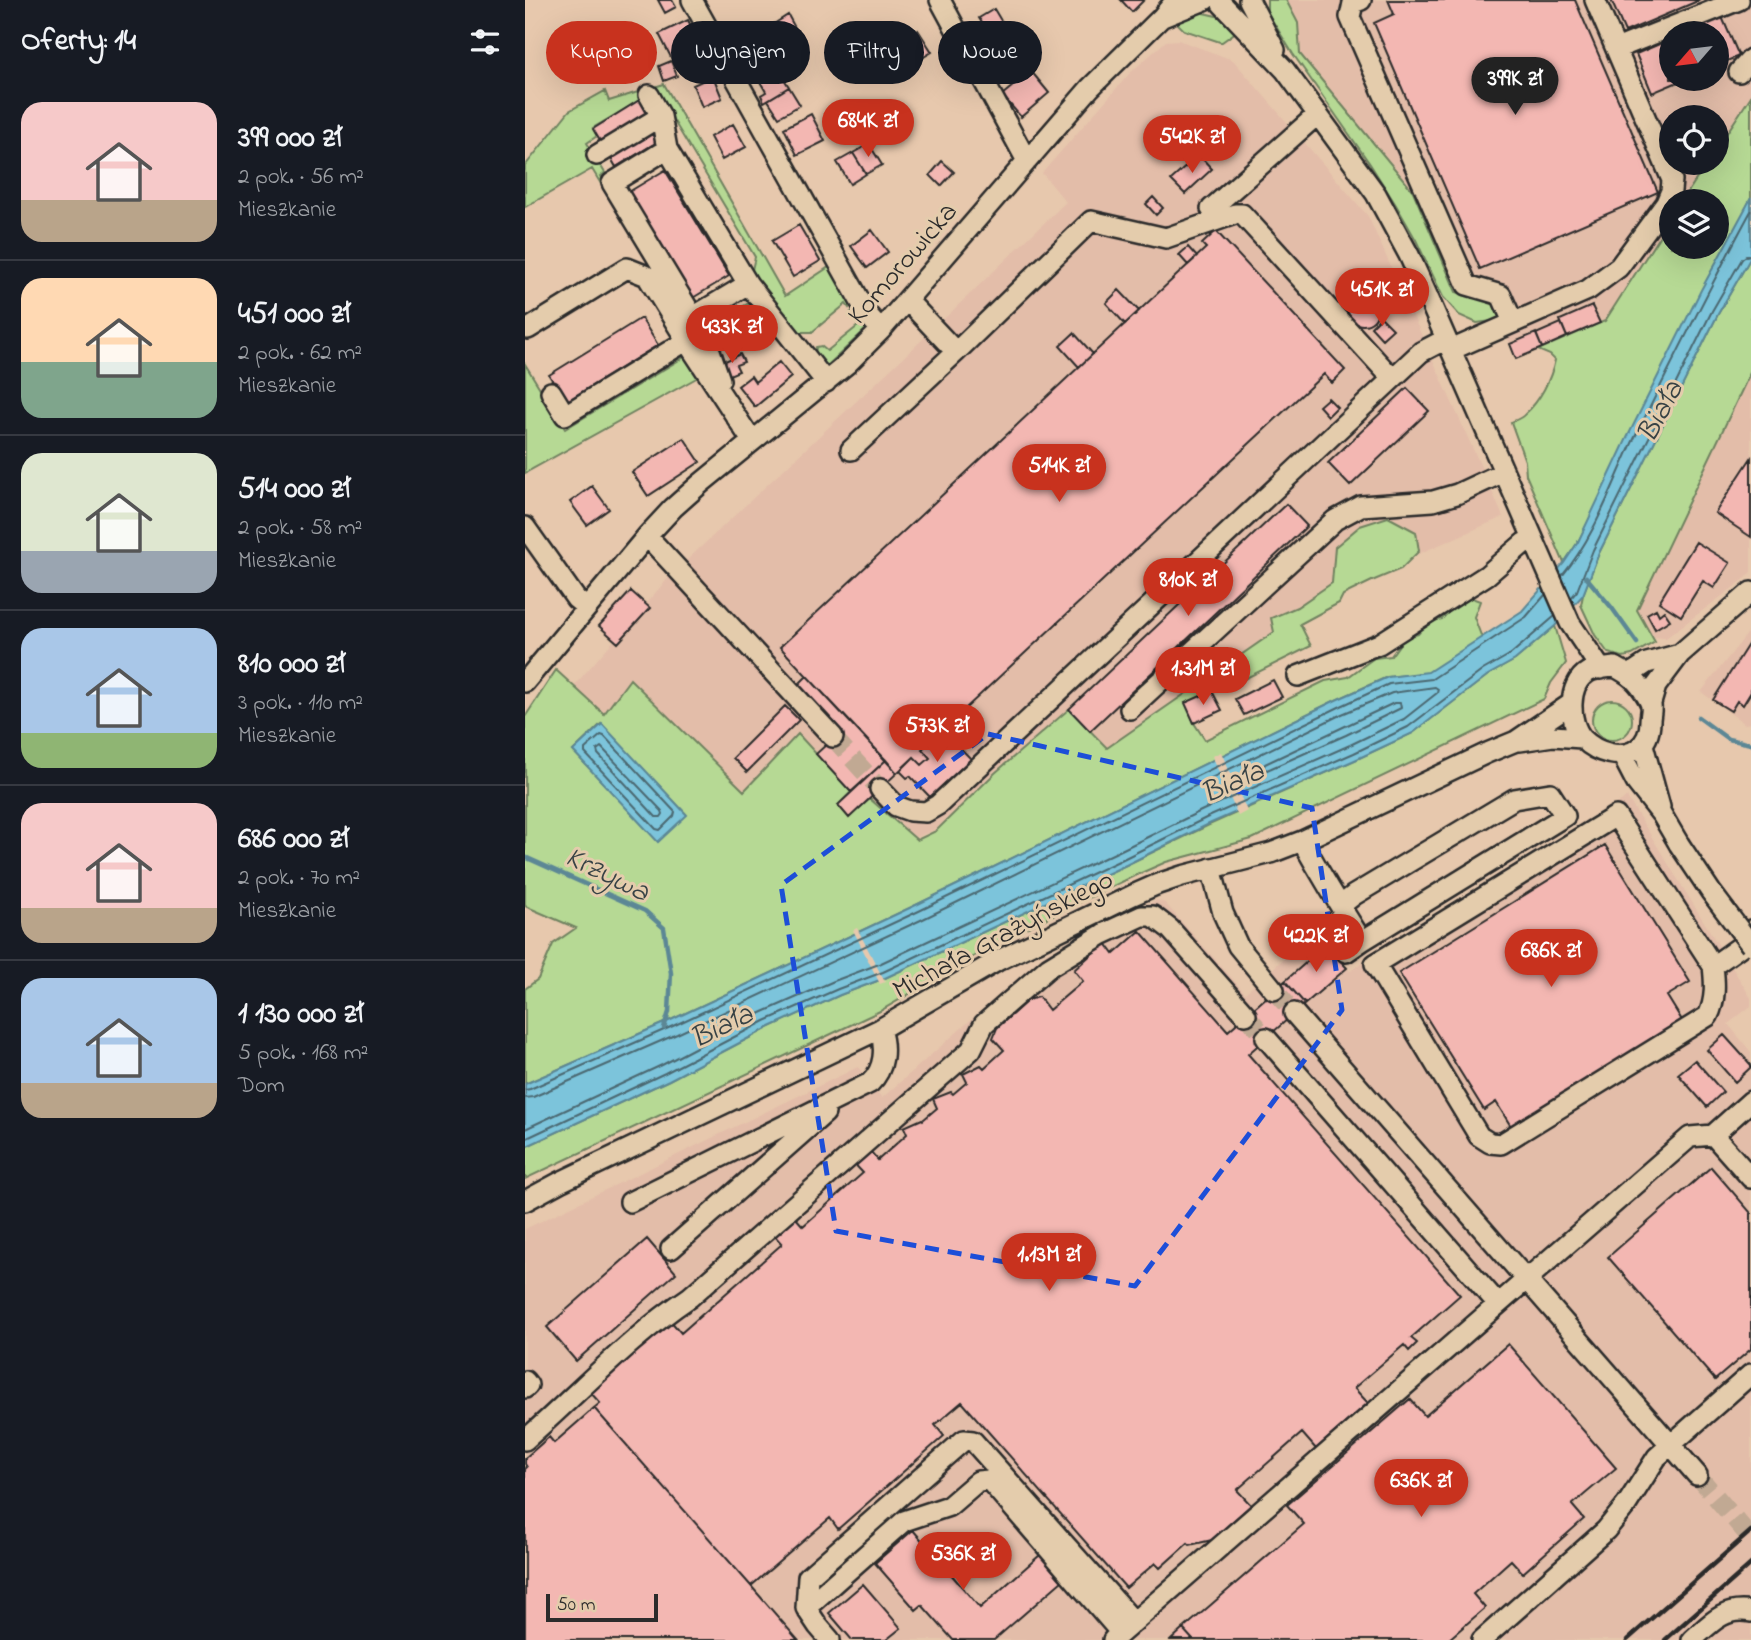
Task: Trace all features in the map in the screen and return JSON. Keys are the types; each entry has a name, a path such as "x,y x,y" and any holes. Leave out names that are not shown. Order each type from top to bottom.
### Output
{"street":[{"path":"692,0 868,315 881,330"},
{"path":"940,0 1027,161"},
{"name":"Komorowicka","path":"525,682 673,508 847,364 881,330 1090,88 1163,17 1176,0"},
{"path":"1249,0 1285,70"},
{"path":"1361,0 1353,3 1350,17 1467,285 1501,295 1513,322"},
{"path":"880,789 896,806 910,811 926,812 938,805 1421,352 1513,322 1588,290 1619,267 1666,203 1672,180 1595,0"},
{"path":"1616,49 1739,0"},
{"path":"1216,1 1285,70 1376,194 1409,255 1570,623 1601,668"},
{"name":"Komorowicka","path":"1163,17 1216,1"},
{"path":"649,95 661,116 667,149 748,284 825,382"},
{"path":"1211,209 1318,114"},
{"path":"661,116 598,146 612,183 706,340 728,405"},
{"path":"612,183 667,149"},
{"path":"851,450 1091,221 1166,238 1235,214 1242,214 1392,378"},
{"path":"528,329 627,268 647,276 686,341 753,441"},
{"path":"693,317 748,284"},
{"path":"907,300 956,352"},
{"path":"551,392 565,415 686,341"},
{"path":"1130,709 1335,520 1361,506 1433,501 1457,494 1504,472"},
{"path":"525,527 576,599 587,608"},
{"path":"647,536 833,737"},
{"path":"1299,676 1379,644 1487,575 1524,542 1535,544"},
{"path":"1651,703 1638,682 1629,675 1615,667 1601,668 1590,671 1580,679 1574,691 1574,722 1582,738 1609,754 1622,755 1643,745 1650,732 1651,703 1657,686 1680,654 1751,592"},
{"path":"1570,623 1580,679"},
{"path":"1629,675 1647,663 1680,654"},
{"name":"Michała Grażyńskiego","path":"525,1201 880,1029 1010,955 1158,884 1271,853 1302,841 1516,741 1572,703"},
{"name":"Michała Grażyńskiego","path":"1516,741 1553,736 1582,738"},
{"path":"1643,745 1662,815"},
{"path":"1622,755 1636,782 1662,815 1711,892 1751,946"},
{"path":"1302,841 1342,910 1354,947 1565,816 1550,793 1514,799 1355,895 1342,910 1317,936"},
{"path":"1616,816 1713,966 1714,1005 1709,1016 1501,1144 1490,1143 1479,1136 1375,964 1616,816"},
{"path":"1211,868 1223,913 1238,946 1274,990"},
{"path":"525,1440 633,1341 689,1297 971,1050 984,1024 1049,967 1103,934 1142,916 1153,916 1161,920 1246,1015"},
{"path":"1713,966 1741,946 1751,930"},
{"path":"1294,1013 1697,1475"},
{"path":"630,1202 870,1083 879,1071 884,1055 884,1041 880,1029"},
{"path":"1266,1038 1499,1304"},
{"path":"671,1249 843,1097"},
{"path":"1123,1632 1690,1137 1713,1135 1751,1101"},
{"path":"1713,1135 1751,1178"},
{"path":"1482,1640 1606,1530 1627,1504 1657,1457 1751,1374"},
{"path":"525,1381 528,1385 525,1388"},
{"path":"830,1640 806,1608 808,1577 964,1440 973,1441 1123,1632"},
{"path":"806,1608 851,1582 904,1521 949,1506 978,1481 989,1480 1123,1632"},
{"path":"1692,1640 1713,1621 1730,1611 1751,1612"}],"highlighted area":[{"path":"988,734 1312,808 1342,1010 1135,1286 836,1231 781,885"}],"shaded area":[{"path":"1286,0 1751,0 1751,96 1729,130 1729,105 1659,105 1659,175 1699,175 1690,189 1659,189 1659,237 1605,321 1516,359 1493,303 1456,292 1413,191 1300,54 1298,23"},
{"path":"1178,40 1233,60 1368,216 1482,469 1476,477 1481,489 1492,491 1503,517 1272,618 1275,632 1107,749 934,830 694,927 525,742 670,576 1066,202 1042,173 1130,73 1166,41"},
{"path":"1751,371 1751,572 1666,638 1654,637 1636,610"},
{"path":"1751,629 1751,723 1745,724 1701,692"},
{"path":"1627,797 1751,998 1751,1006 1728,1024 1751,1052 1751,1640 525,1640 525,1229 858,1067 882,1098 1047,953 1156,900 1165,903 1245,993 1308,937 1320,950 1326,945 1350,971"}],"green space":[{"path":"1267,0 1286,0 1298,23 1300,54 1413,191 1456,292 1493,303 1500,320 1477,323 1459,315 1443,297 1396,205 1293,54 1267,12"},
{"path":"1199,12 1225,18 1240,29 1220,42 1184,30 1174,20"},
{"path":"664,84 785,296 832,265 856,304 849,308 846,304 812,332 800,332 792,328 751,274 755,257 656,91 593,128 597,136 587,143 605,173 601,176 702,342 699,347 592,169 525,207 525,166 569,111 605,91 609,101"},
{"path":"1751,96 1751,198 1729,242 1729,189 1690,189 1699,175 1729,175 1729,130"},
{"path":"1659,237 1659,259 1720,259 1578,542 1564,563 1526,475 1525,461 1511,422 1522,417 1535,403 1551,375 1555,360 1538,350 1605,321"},
{"path":"1751,257 1751,371 1637,610 1655,642 1632,655 1623,657 1608,653 1595,635 1581,605 1583,595 1599,553 1718,314"},
{"path":"747,304 753,305 763,317 711,337 707,328"},
{"path":"857,310 866,326 865,330 827,366 821,364 815,355 816,347 821,346 827,351 858,326 851,312"},
{"path":"686,356 700,376 525,473 525,364 565,429"},
{"path":"1388,517 1416,532 1419,551 1401,569 1343,595 1339,603 1300,624 1311,646 1242,680 1237,673 1212,691 1186,703 1205,740 1325,681 1348,677 1374,658 1391,656 1404,638 1418,634 1428,622 1442,619 1464,595 1480,601 1474,617 1482,638 1428,673 1387,677 1336,700 916,905 671,1020 525,1084 525,989 538,979 553,944 576,928 525,906 525,717 556,670 604,714 630,679 744,791 798,734 851,792 838,805 849,817 870,799 917,840 936,831 995,773 1069,709 1107,748 1274,632 1271,618 1297,607 1332,583 1335,547 1360,526","holes":["601,724 686,814 658,841 573,751"]},
{"path":"1555,626 1566,663 1551,683 1544,699 1252,839 1166,862 1132,877 1007,937 880,1011 525,1179 525,1147 669,1080 768,1028 885,978 1209,825 1413,733 1488,675 1515,660"},
{"path":"1612,700 1626,706 1632,720 1626,734 1612,740 1598,734 1592,720 1598,706"}],"water":[{"name":"Biała","path":"1751,198 1751,257 1718,314 1599,553 1583,595 1555,626 1515,660 1488,675 1413,733 1209,824 885,978 768,1028 669,1080 525,1147 525,1084 671,1020 916,905 1336,700 1388,677 1428,672 1522,611 1564,563 1578,542 1701,290 1718,259 1729,259 1729,238"},
{"path":"602,724 687,815 658,842 573,751"}],"pier":[{"path":"1221,752 1247,811 1238,816 1212,756"},
{"path":"857,928 885,982 880,984 853,930"}],"building":[{"path":"658,0 672,0 676,7 665,13"},
{"path":"1121,0 1144,0 1132,12"},
{"path":"1388,0 1575,0 1658,192 1480,269 1374,23 1394,14"},
{"path":"1611,0 1700,0 1625,32"},
{"path":"994,9 1001,21 981,21 979,18"},
{"path":"788,15 791,21 779,21"},
{"path":"671,28 671,57 659,34"},
{"path":"1729,33 1739,56 1729,60"},
{"path":"924,39 932,52 924,57"},
{"path":"1659,44 1659,90 1652,93 1636,54"},
{"path":"671,61 671,78 664,81 659,66"},
{"path":"716,84 722,98 702,107 693,85"},
{"path":"761,84 787,84 789,87 764,102 761,95 766,92"},
{"path":"1015,84 1042,84 1049,93 1021,117 1002,95"},
{"path":"789,87 800,105 779,117 768,100"},
{"path":"641,99 651,116 603,146 593,129"},
{"path":"870,105 879,119 867,127 858,112"},
{"path":"811,114 825,141 797,155 784,128"},
{"path":"733,124 746,147 722,160 710,137"},
{"path":"649,129 657,142 616,167 608,153"},
{"path":"869,144 882,165 866,174 853,153"},
{"path":"853,153 866,174 850,184 837,162"},
{"path":"1199,155 1212,169 1185,194 1171,180"},
{"path":"942,161 954,172 941,186 930,175"},
{"path":"665,170 729,276 691,299 627,193"},
{"path":"1153,197 1163,208 1156,215 1146,204"},
{"path":"799,225 820,261 793,277 772,241"},
{"path":"872,230 888,252 867,268 851,246"},
{"path":"1216,231 1345,370 1332,383 1324,374 922,749 930,758 922,765 914,757 897,773 780,647 1206,248 1202,244"},
{"path":"1188,247 1197,257 1188,265 1179,255"},
{"path":"1119,290 1139,311 1125,324 1106,303"},
{"path":"1363,295 1374,299 1378,310 1374,321 1363,325 1352,321 1348,310 1352,299"},
{"path":"1592,306 1600,323 1567,337 1560,320"},
{"path":"1381,317 1393,329 1382,339 1371,327"},
{"path":"641,318 658,345 566,402 549,375"},
{"path":"1561,323 1567,337 1542,348 1536,334"},
{"path":"1074,333 1093,354 1079,367 1060,346"},
{"path":"1536,333 1542,348 1516,359 1510,344"},
{"path":"740,354 744,362 736,365 739,371 727,376 721,363"},
{"path":"779,362 791,377 755,407 738,386 751,376 755,382"},
{"path":"1407,388 1429,411 1350,486 1328,463"},
{"path":"1328,398 1337,407 1328,416 1319,406"},
{"path":"684,438 700,462 648,496 632,472"},
{"path":"1751,458 1751,537 1715,513"},
{"path":"592,486 609,509 587,525 570,502"},
{"path":"1286,504 1307,526 1090,731 1069,709"},
{"path":"1696,542 1730,563 1714,588 1703,581 1681,616 1659,602"},
{"path":"631,591 650,608 618,643 599,626"},
{"path":"1656,609 1659,615 1664,611 1670,620 1655,629 1647,614"},
{"path":"1749,643 1751,692 1743,705 1737,701 1731,711 1713,700"},
{"path":"807,676 886,760 851,792 816,754 838,734 795,688"},
{"path":"1273,680 1282,697 1244,715 1235,699"},
{"path":"1212,691 1222,710 1194,723 1185,703"},
{"path":"785,706 799,720 747,772 733,758"},
{"path":"943,730 971,759 930,797 910,776 907,778 900,771 914,757 922,765 930,758 922,749"},
{"path":"886,760 897,773 849,818 838,805"},
{"path":"1605,845 1690,982 1667,996 1683,1022 1512,1128 1496,1102 1484,1110 1399,973"},
{"path":"1140,931 1228,1031 1285,981 1305,1004 1248,1054 1460,1295 1411,1338 1417,1343 1409,1351 1404,1345 1354,1388 1368,1403 1316,1449 1302,1433 1237,1490 1251,1505 1212,1540 1190,1545 1188,1543 1160,1568 1155,1563 1126,1588 962,1402 935,1425 944,1436 838,1529 830,1518 751,1586 594,1408 600,1403 590,1392 670,1320 681,1333 782,1244 774,1235 795,1217 803,1226 863,1173 846,1155 861,1141 878,1160 907,1134 904,1127 923,1120 937,1108 933,1099 951,1092 953,1094 967,1082 963,1074 981,1065 984,1068 1004,1050 993,1038 997,1028 1028,1000 1039,997 1049,1010 1083,981 1074,970 1105,942 1114,954"},
{"path":"1326,945 1347,968 1305,1004 1285,981"},
{"path":"1724,1035 1751,1065 1735,1082 1707,1050"},
{"path":"1695,1060 1723,1092 1707,1107 1678,1074"},
{"path":"1711,1167 1751,1213 1751,1349 1715,1380 1608,1257"},
{"path":"647,1239 676,1273 576,1361 547,1327"},
{"path":"1508,1344 1616,1468 1572,1505 1584,1519 1523,1573 1511,1560 1473,1594 1485,1608 1448,1640 1193,1640 1183,1629 1304,1524 1287,1505 1410,1399 1425,1416"},
{"path":"594,1408 798,1640 525,1640 525,1458 549,1437 554,1443"},
{"path":"913,1530 980,1608 1040,1555 1062,1581 994,1640 953,1640 922,1605 916,1610 875,1563"},
{"path":"863,1584 901,1628 886,1640 852,1640 829,1613"},
{"path":"1183,1629 1193,1640 1171,1640"}],"waterway":[{"path":"1586,577 1637,643"},
{"path":"1698,717 1728,739 1751,744"},
{"name":"Krzywa","path":"525,857 645,911 664,928 671,973 669,1012 664,1028"}],"tunnel":[{"path":"833,737 880,789"},
{"path":"1274,990 1294,1013"},
{"path":"1246,1015 1266,1038"},
{"path":"1697,1475 1751,1538"}],"railway":[{"path":"1627,1640 1751,1531"},
{"path":"1665,1640 1751,1564"}]}
